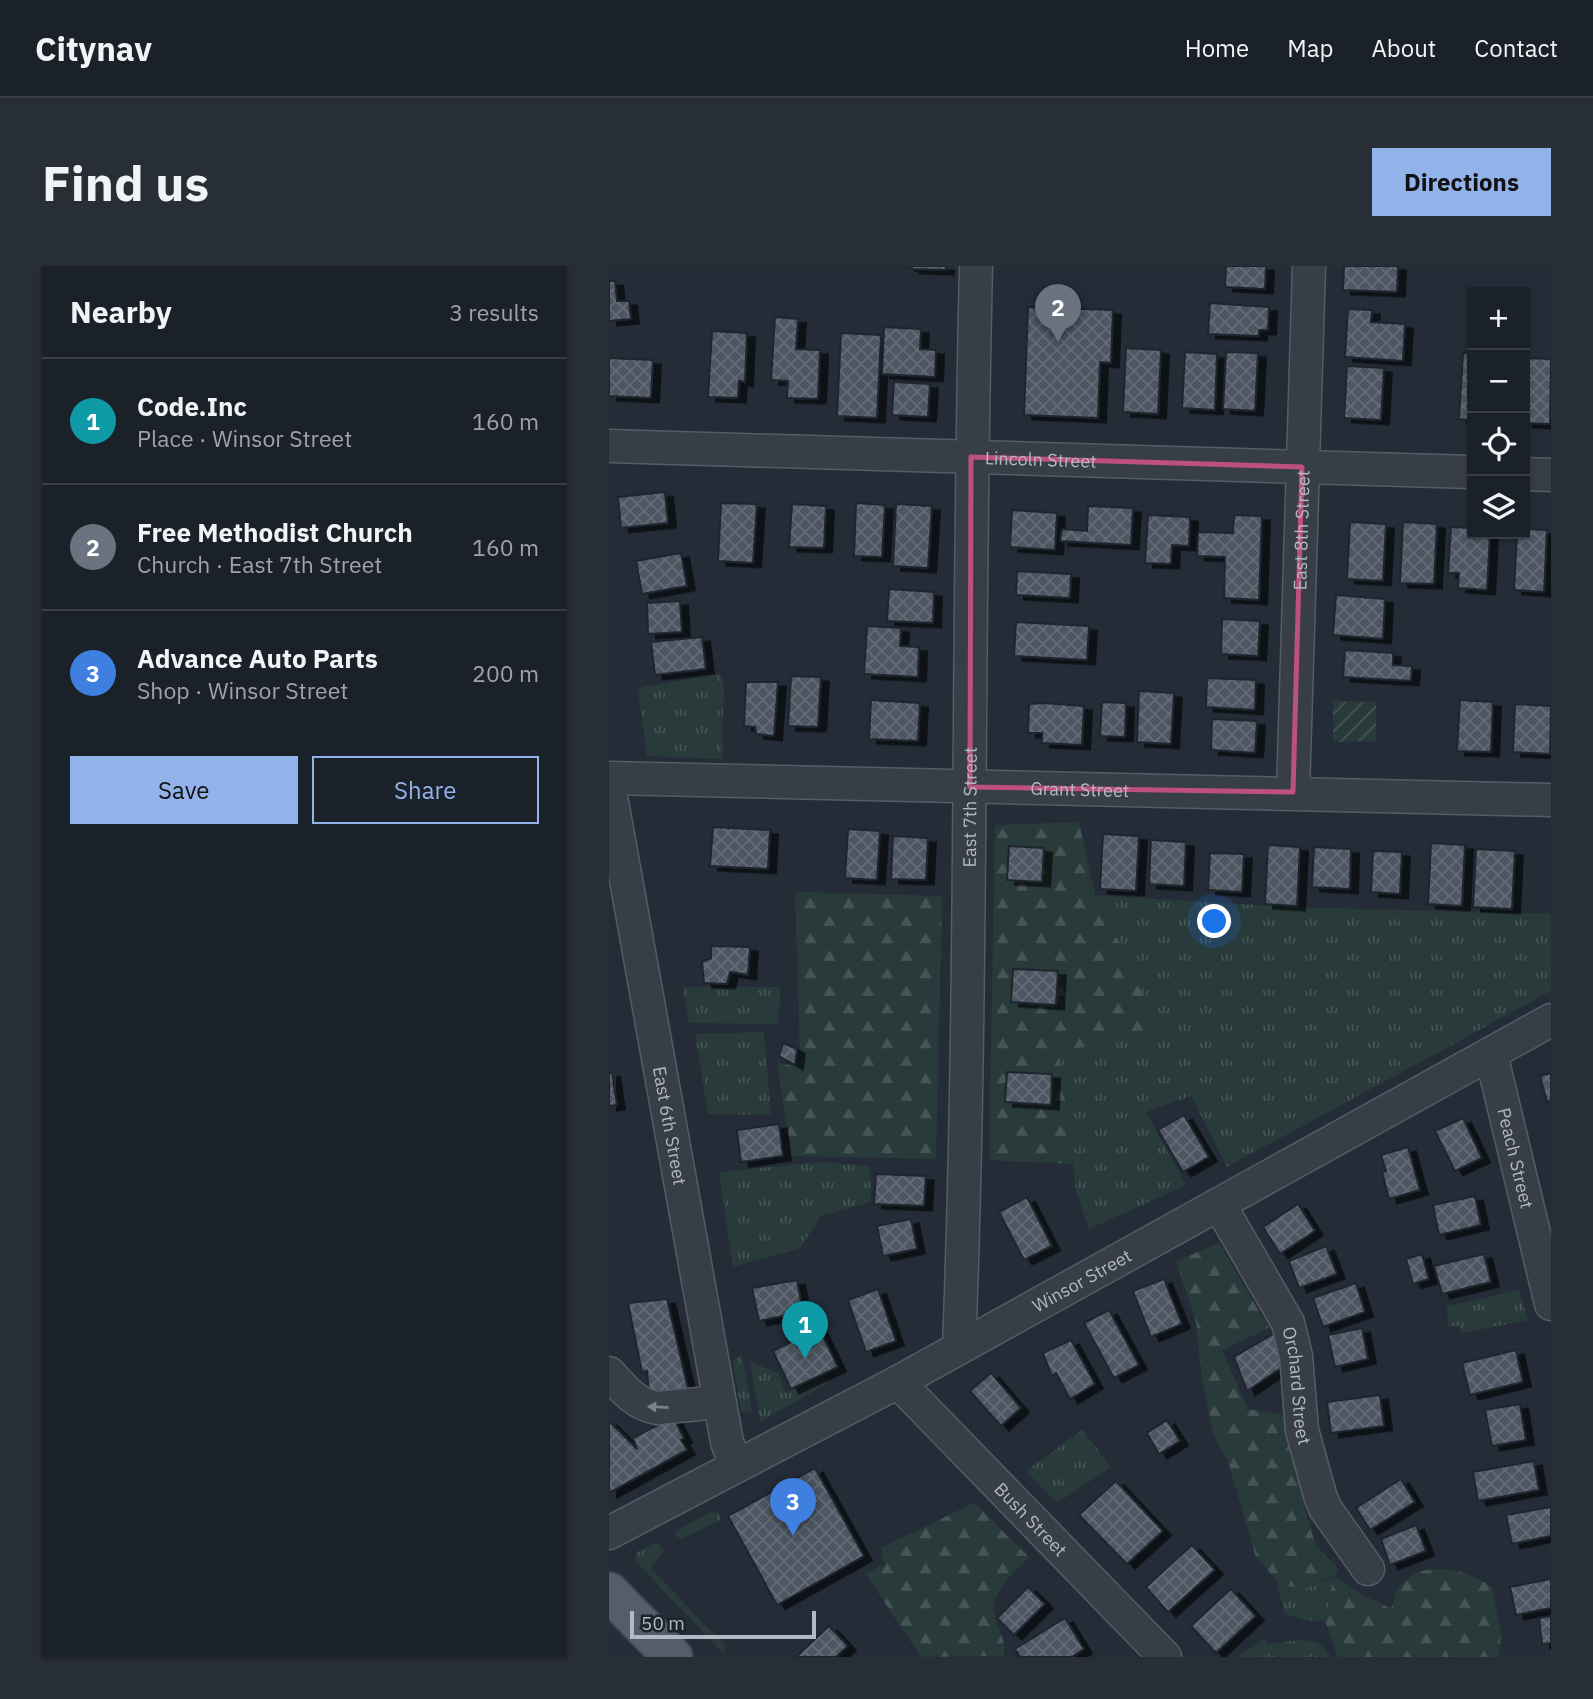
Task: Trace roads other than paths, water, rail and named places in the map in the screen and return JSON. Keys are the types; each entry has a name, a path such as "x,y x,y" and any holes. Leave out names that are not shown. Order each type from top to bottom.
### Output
{"main road":[{"path":"609,1591 673,1657"}],"street":[{"name":"East 7th Street","path":"958,1348 970,787 971,457 976,266"},
{"name":"East 8th Street","path":"1293,792 1309,266"},
{"name":"Lincoln Street","path":"609,446 1467,472"},
{"path":"1530,474 1551,475"},
{"name":"Grant Street","path":"609,778 1551,800"},
{"name":"East 6th Street","path":"609,785 719,1402 727,1443 736,1466"},
{"name":"Winsor Street","path":"609,1533 898,1382 1551,1020"},
{"name":"Peach Street","path":"1491,1054 1551,1304"},
{"name":"Orchard Street","path":"1219,1204 1287,1323 1296,1356 1303,1430 1320,1495 1325,1508 1368,1569"},
{"path":"609,1373 635,1399 649,1407 719,1402"},
{"name":"Bush Street","path":"898,1382 1165,1657"}],"place":[{"name":"Free Methodist Church","path":"1058,342"},
{"name":"Code.Inc","path":"805,1359"},
{"name":"Advance Auto Parts","path":"793,1536"}]}
